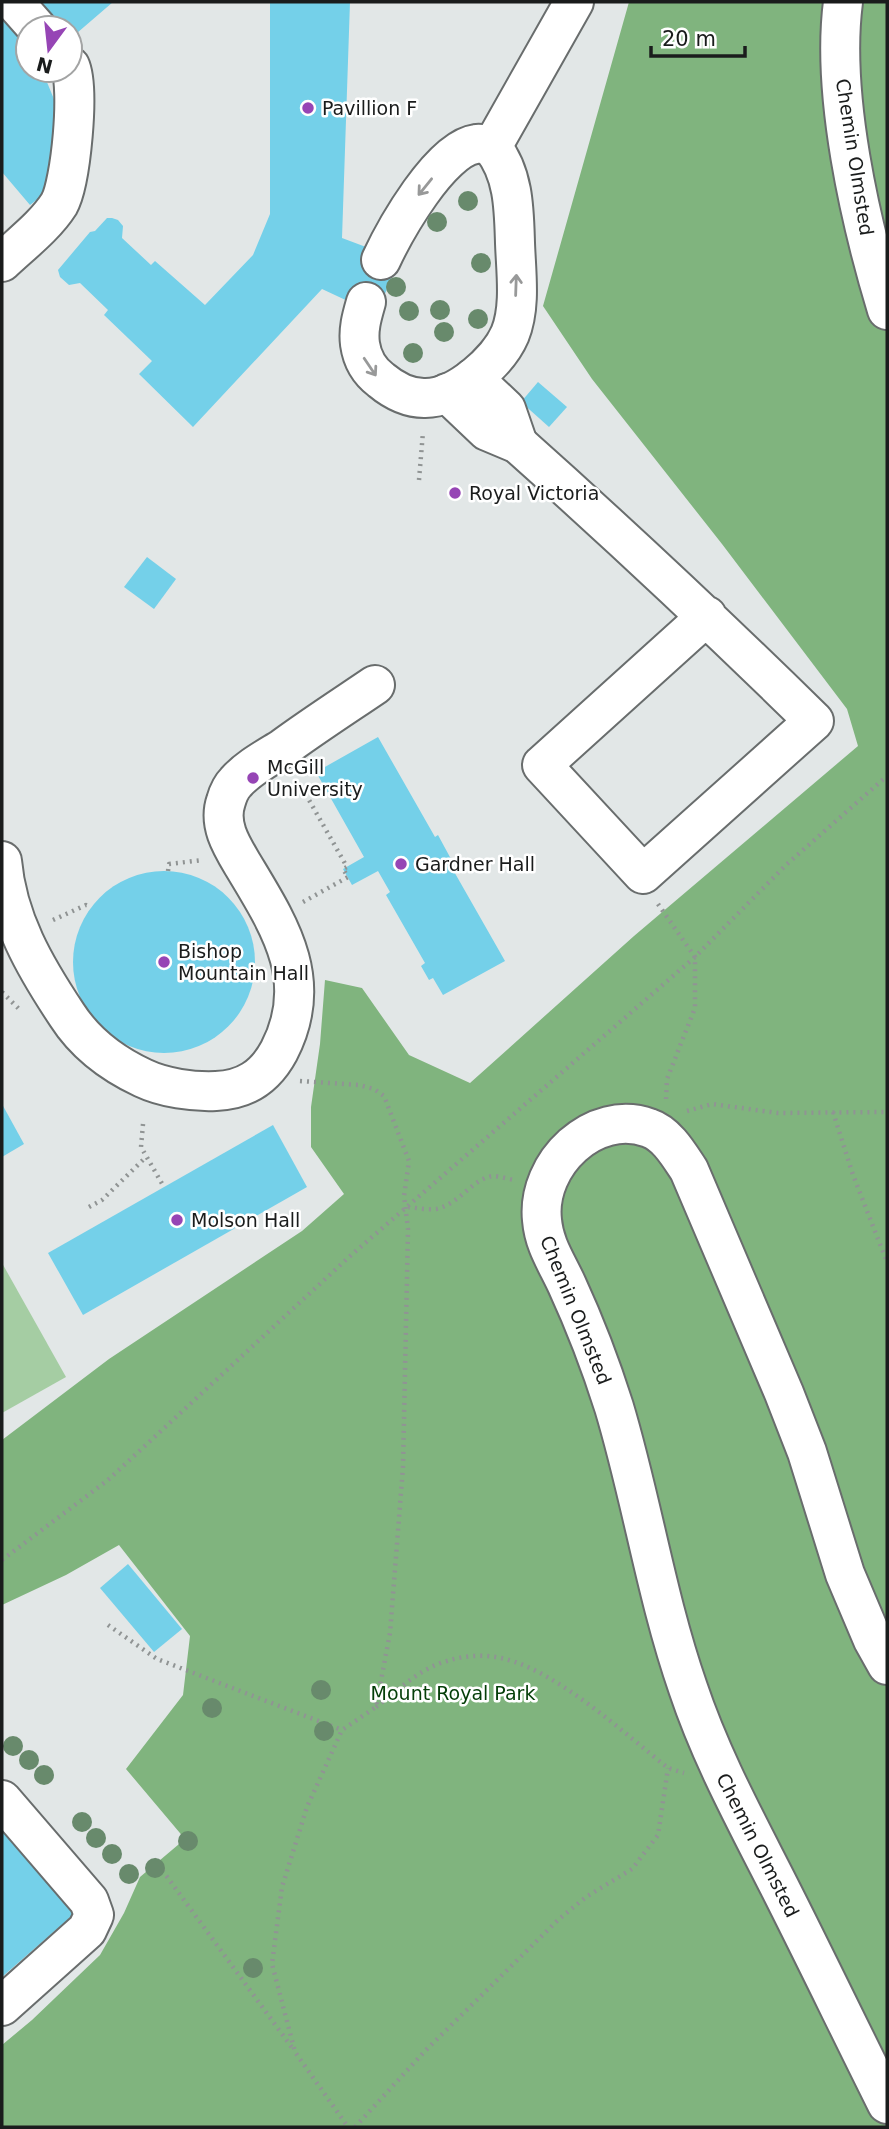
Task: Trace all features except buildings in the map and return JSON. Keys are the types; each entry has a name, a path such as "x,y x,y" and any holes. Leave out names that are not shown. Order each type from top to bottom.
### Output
{"street":[{"path":"492,147 574,2"},
{"name":"Chemin Olmsted","path":"843,2 841,54 849,139 872,256 887,310"},
{"path":"2,262 48,218 63,196 69,164 74,103 72,84"},
{"path":"366,302 359,333 360,346 368,368 388,386 412,397 449,390 495,359 513,324 516,274 512,195 507,172 492,147 475,144 465,148 439,171 402,217 381,260"},
{"path":"449,390 486,431 518,444 707,616 814,721 643,874 542,765 707,616"},
{"path":"2,861 5,888 14,920 43,976 68,1017 86,1039 122,1068 149,1081 208,1091 242,1087 271,1065 284,1041 294,1002 294,972 275,918 226,833 223,817 227,797 244,775 375,685"},
{"name":"Chemin Olmsted","path":"658,1123 625,1123 602,1127 580,1139 562,1156 550,1174 541,1217 547,1247 567,1285 613,1406 671,1632 688,1688 713,1754 887,2104"},
{"path":"658,1123 689,1170 784,1393 807,1452 845,1574 873,1640 887,1665"},
{"path":"2,1800 89,1901 94,1915 87,1930 2,2006"}],"path":[{"path":"419,480 449,390"},
{"path":"2,1560 108,1480 290,1310 695,957 786,865 887,776"},
{"path":"296,906 348,877 343,869 347,867 309,800"},
{"path":"168,871 169,864 214,859"},
{"path":"45,923 86,905 91,907"},
{"path":"658,1123 667,1079 695,1008 695,957 662,914"},
{"path":"291,1081 374,1088 384,1096 409,1161 404,1196 407,1207 403,1467 390,1633 376,1707"},
{"path":"658,1123 712,1104 778,1113 887,1112"},
{"path":"833,1112 853,1175 887,1262"},
{"path":"143,1124 141,1147 164,1187"},
{"path":"89,1207 102,1200 146,1157"},
{"path":"407,1207 433,1209 462,1197 474,1184 491,1176 507,1179"},
{"path":"108,1625 157,1659 342,1730"},
{"path":"295,2052 272,1964 282,1887 307,1807 342,1730 419,1674 444,1661 474,1655 505,1659 537,1673 580,1699 668,1768 687,1774 713,1754"},
{"path":"355,2127 425,2051 558,1920 586,1897 632,1868 658,1835 668,1768"},
{"path":"154,1858 348,2127"}],"green space":[{"name":"Mount Royal Park","path":"629,2 887,2 887,2127 2,2127 2,2045 100,1955 124,1913 140,1877 185,1839 126,1769 183,1695 190,1636 119,1545 66,1575 2,1605 2,1440 109,1359 302,1231 344,1194 311,1147 311,1107 325,980 362,988 409,1055 470,1083 634,936 858,746 847,709 592,379 543,306"},
{"path":"2,1263 66,1377 2,1413"}],"place":[{"name":"Pavillion F","path":"308,108"},
{"name":"Royal Victoria","path":"455,493"},
{"name":"McGill University","path":"253,778"},
{"name":"Gardner Hall","path":"401,864"},
{"name":"Bishop Mountain Hall","path":"164,962"},
{"name":"Molson Hall","path":"177,1220"}]}
